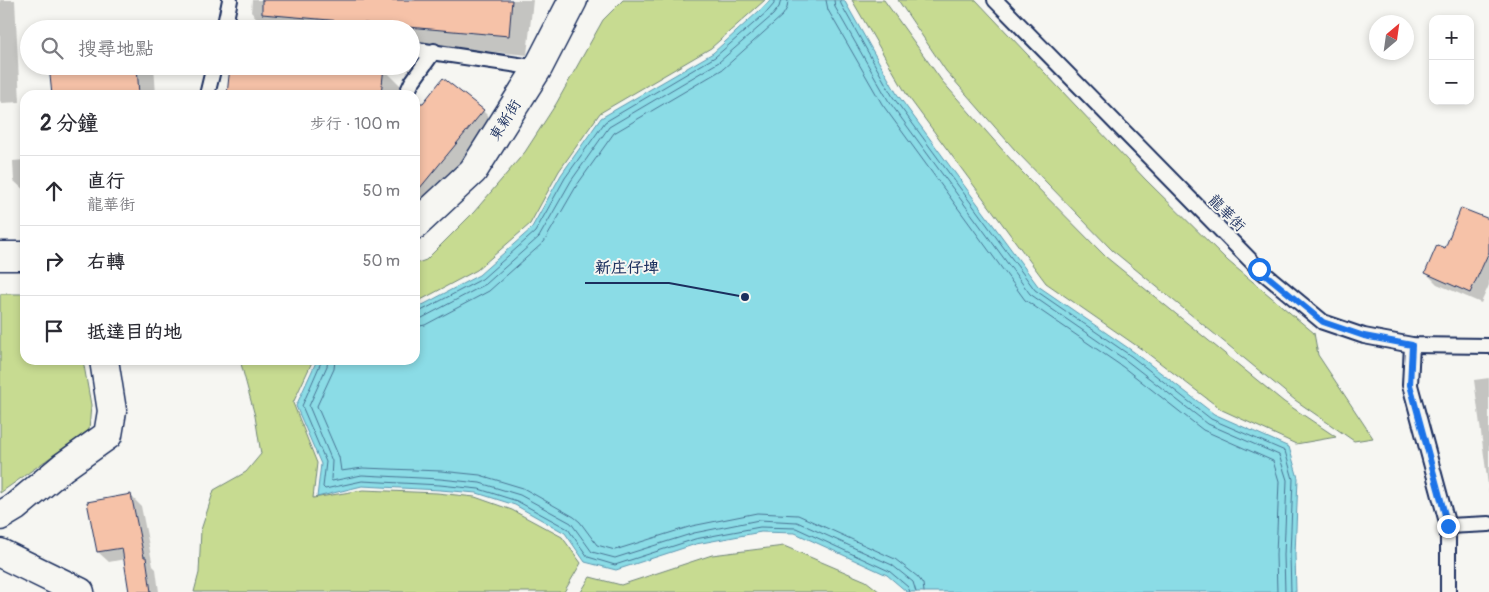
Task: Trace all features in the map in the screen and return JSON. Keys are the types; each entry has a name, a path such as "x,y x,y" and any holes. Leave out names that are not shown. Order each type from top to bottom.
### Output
{"street":[{"name":"東新街","path":"420,220 473,170 538,68 573,0"},
{"path":"0,256 20,256"},
{"path":"0,516 108,435 112,411 105,365"},
{"path":"0,553 80,592"}],"lane":[{"path":"226,20 230,0"},
{"name":"龍華街","path":"994,0 1259,269 1323,322 1364,336 1412,345 1489,346"},
{"path":"420,50 538,68"},
{"path":"420,71 434,51"},
{"path":"208,90 212,75"},
{"path":"408,90 417,75"},
{"path":"1412,345 1410,385 1448,526 1448,592"},
{"path":"1448,526 1489,524"}],"green space":[{"path":"623,0 765,0 711,48 600,113 559,171 530,224 477,270 420,300 420,262 426,260 474,212 525,152 556,104 603,20"},
{"path":"852,0 884,0 942,81 1021,171 1106,257 1284,402 1336,437 1296,444 1222,410 1147,353 1046,283 907,95"},
{"path":"898,0 976,0 1145,179 1228,261 1314,333 1318,355 1373,438 1354,441 1295,400 1112,250 1015,150 946,71"},
{"path":"0,294 20,294 20,365 84,365 91,405 89,430 0,493"},
{"path":"241,365 311,365 293,403 317,463 313,498 363,490 437,493 475,497 512,510 562,537 581,563 564,592 194,592 199,573 201,530 214,490 246,472 261,454 255,416"},
{"path":"784,546 866,581 880,592 581,592 590,577 621,585 712,555"}],"water":[{"path":"771,0 844,0 897,94 1038,286 1134,352 1214,414 1289,447 1298,478 1295,555 1296,592 907,592 887,575 795,533 761,532 696,544 616,570 585,562 565,533 515,505 477,493 362,486 317,497 321,464 296,406 315,365 420,365 420,306 479,275 531,229 561,175 601,118 713,53"}],"building":[{"path":"262,0 512,0 509,36 420,28 420,20 329,20 262,14"},
{"path":"50,75 138,75 139,90 51,90"},
{"path":"229,75 383,75 382,90 228,90"},
{"path":"443,78 484,110 420,188 420,103 423,103"},
{"path":"1461,208 1489,219 1489,252 1470,293 1425,273 1437,245 1445,248"},
{"path":"131,494 144,557 146,557 151,592 129,592 122,548 97,552 87,502"}],"place":[{"name":"新庄仔埤","path":"745,297"}],"route":[{"path":"1259,269 1323,322 1364,336 1412,345 1410,385 1448,526"}]}
